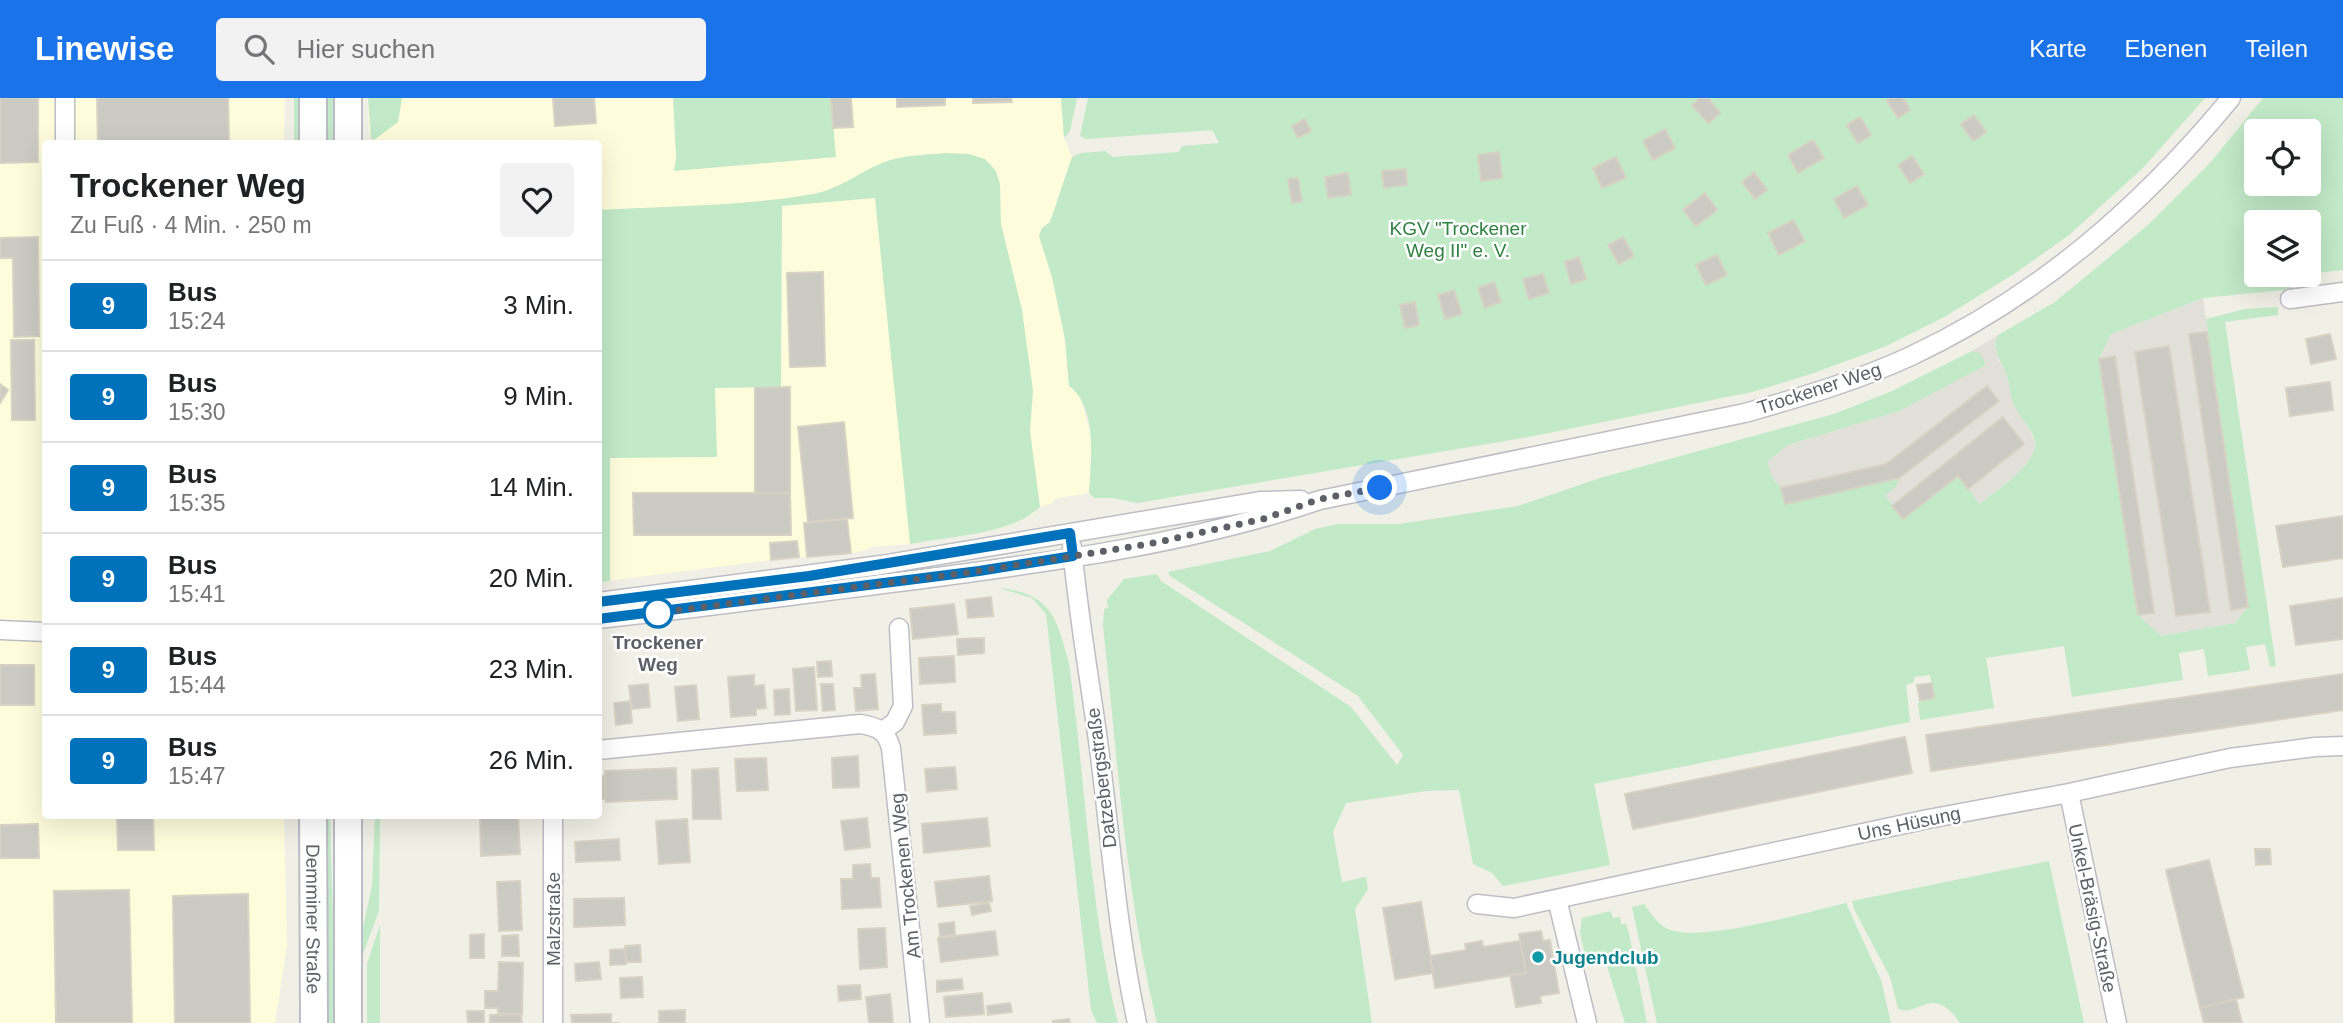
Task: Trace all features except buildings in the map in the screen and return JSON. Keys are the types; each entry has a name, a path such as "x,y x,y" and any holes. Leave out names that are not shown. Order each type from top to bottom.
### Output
{"main road":[{"path":"313,98 313,140"},
{"path":"348,98 348,140"},
{"name":"Demminer Straße","path":"313,819 314,1023"},
{"name":"Demminer Straße","path":"348,819 348,1023"}],"street":[{"path":"65,98 65,140"},
{"name":"Trockener Weg","path":"602,618 965,573 1149,544 1263,519 1320,499 1745,413 1808,396 1911,356 2029,290 2072,258 2152,186 2192,146 2231,98"},
{"path":"2290,299 2343,292"},
{"name":"Trockener Weg","path":"602,602 809,576 1260,501 1320,499"},
{"name":"Datzebergstraße","path":"1070,533 1077,609 1099,750 1115,899 1125,968 1137,1023"},
{"path":"602,750 860,724 876,726 883,731 895,722 903,706 899,628"},
{"path":"0,631 42,632"},
{"name":"Am Trockenen Weg","path":"883,731 891,748 920,1023"},
{"name":"Uns Hüsung","path":"1477,904 1514,908 1928,819 2069,793 2230,758 2343,746"},
{"name":"Unkel-Bräsig-Straße","path":"2069,793 2117,1023"},
{"name":"Malzstraße","path":"553,819 553,1023"},
{"path":"1557,899 1587,1023"}],"shaded area":[{"path":"0,98 285,98 284,140 42,140 42,819 284,819 287,946 275,1023 0,1023"},
{"path":"368,98 1061,98 1064,138 1072,157 1050,222 1042,228 1039,236 1052,277 1065,339 1069,386 1079,393 1092,438 1089,493 1054,499 1053,503 1040,507 1033,514 1014,523 910,544 602,582 602,140 371,140"},
{"path":"2203,298 2248,607 2235,623 2161,636 2138,615 2099,359 2111,334"},
{"path":"1998,335 1995,343 1998,359 2006,372 2015,407 2036,442 2035,453 2023,469 1980,504 1968,489 1903,519 1885,495 1898,479 1785,504 1781,488 1771,476 1768,461 1788,445 1899,411 1980,353 1972,351"}],"green space":[{"path":"294,98 299,98 299,140 294,140"},
{"path":"322,98 335,98 335,140 322,140"},
{"path":"368,98 402,98 398,122 374,140 371,139"},
{"path":"673,98 831,98 836,157 674,171 676,158"},
{"path":"1061,98 1077,98 1070,131 1064,138"},
{"name":"KGV \"Trockener Weg II\" e. V.","path":"1088,98 2205,98 2143,168 2069,235 2017,272 1946,316 1884,347 1752,392 1529,437 1137,503 1094,498 1089,493 1089,421 1085,407 1069,386 1065,339 1052,277 1039,236 1042,228 1050,222 1072,157 1081,153 1105,151 1113,157 1179,152 1182,146 1219,143 1212,130 1086,139 1080,136"},
{"path":"2263,98 2343,98 2343,270 2321,273 2321,210 2244,210 2244,287 2292,289 2203,298 2111,334 2099,359 2138,615 2161,636 2235,623 2248,607 2206,319 2245,309 2278,307 2278,315 2225,322 2276,666 2270,667 2265,644 2246,647 2250,670 2208,676 2204,649 2179,653 2183,680 2072,697 2064,646 1986,658 1994,708 1920,720 1918,703 1934,698 1930,675 1914,677 1914,682 1906,685 1910,722 1594,784 1610,865 1503,886 1492,873 1473,864 1459,790 1426,791 1346,803 1333,832 1342,882 1366,877 1368,889 1355,909 1372,1023 1157,1023 1130,875 1103,626 1104,609 1108,608 1107,600 1124,579 1157,574 1161,581 1351,707 1397,765 1403,755 1358,696 1170,576 1168,572 1270,551 1315,529 1338,524 1399,524 1518,506 1600,478 1834,414 1892,391 1972,351 1980,353 1986,365 1899,411 1788,445 1768,461 1771,476 1781,488 1786,504 1899,478 1895,488 1885,495 1903,519 1958,476 1980,504 2024,466 2035,449 2035,440 2013,403 2007,375 1997,353 1998,335 2055,302 2148,225 2210,163 2244,121 2244,196 2321,196 2321,119 2246,119"},
{"path":"969,154 985,159 996,171 1000,184 1001,224 1022,310 1033,390 1030,431 1040,507 1028,516 997,529 910,544 875,198 782,206 781,387 715,388 717,457 610,458 610,581 602,582 602,210 734,203 813,194 890,160 913,156"},
{"path":"999,588 1017,591 1041,602 1056,621 1065,648 1075,709 1100,934 1118,1023 1097,1023 1091,1010 1046,614 1032,598"},
{"path":"324,819 330,819 336,1023 328,1023"},
{"path":"375,819 380,819 379,911 360,962 361,937 372,886"},
{"path":"2049,861 2084,1023 1960,1023 1950,1011 1934,1003 1913,1009 1898,1009 1890,977 1852,901"},
{"path":"1846,903 1881,980 1891,1023 1657,1023 1632,907 1644,904 1666,928 1681,932 1701,932 1754,925"},
{"path":"1611,911 1613,918 1620,917 1621,924 1626,924 1629,933 1647,1023 1625,1023 1604,957 1586,962 1580,932 1582,918"},
{"path":"380,925 380,1023 367,1023 367,964"}],"bus line":[{"name":"9","path":"602,602 809,576 1070,533 1073,556 979,571 602,619"}],"place":[{"name":"Trockener Weg","path":"658,613"},
{"name":"Jugendclub","path":"1538,957"}],"route":[{"path":"658,613 979,571 1149,544 1263,519 1320,499 1380,488"}]}
